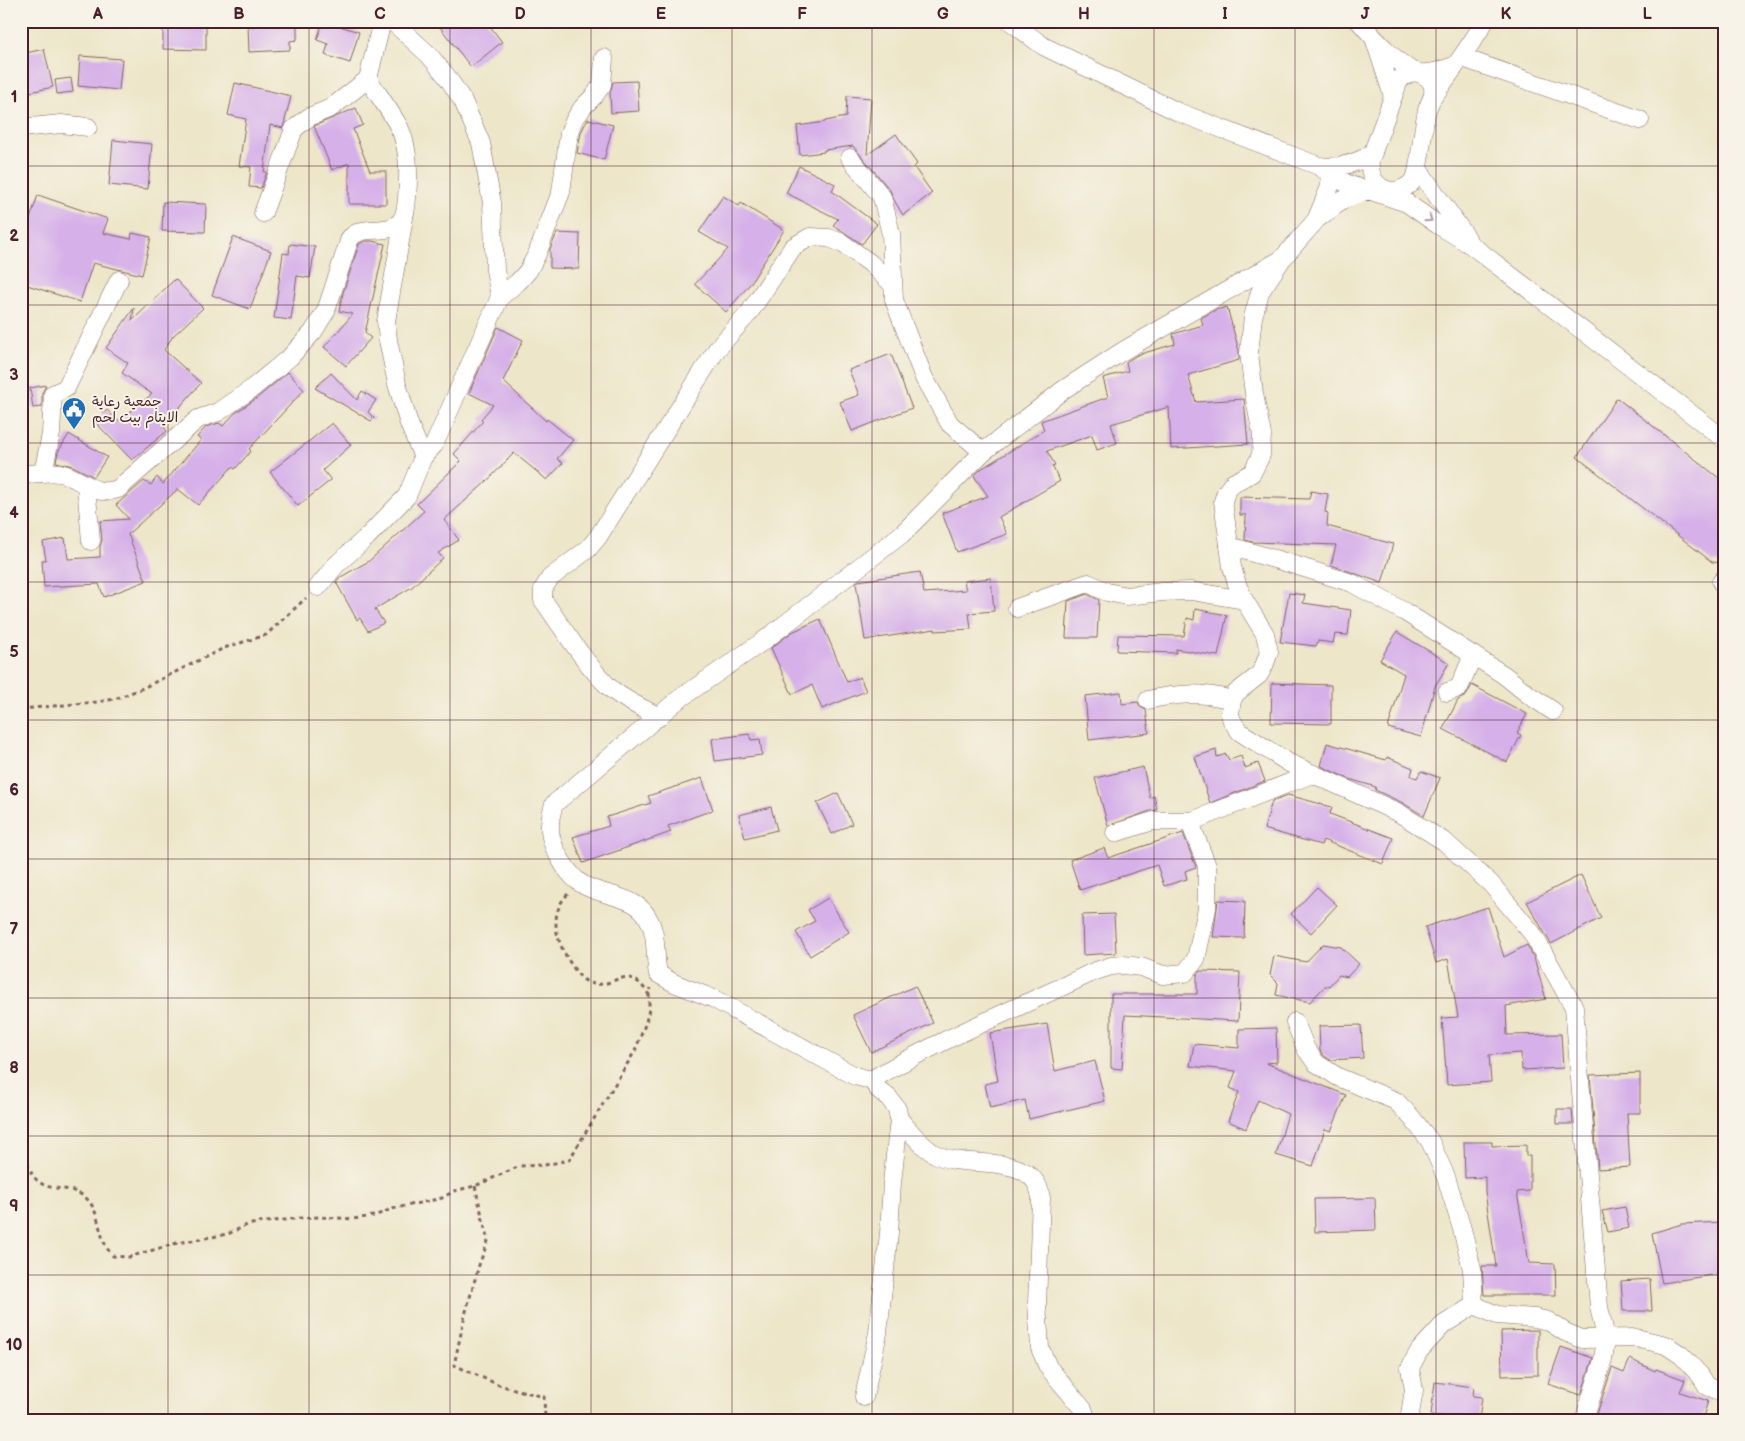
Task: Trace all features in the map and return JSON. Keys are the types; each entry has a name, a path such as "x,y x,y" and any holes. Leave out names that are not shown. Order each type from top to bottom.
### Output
{"street":[{"path":"263,213 294,129 310,117 331,108 368,79 382,21"},
{"path":"392,21 429,55 448,78 463,101 481,143 492,203 495,270 500,296"},
{"path":"1010,21 1043,46 1178,112 1330,169 1351,186 1407,203"},
{"path":"1359,21 1374,38 1404,65 1419,73 1437,71 1458,62 1640,120"},
{"path":"1430,103 1484,21"},
{"path":"1374,38 1394,94"},
{"path":"318,587 336,565 367,537 407,496 423,457 434,445 500,296 518,282 528,271 537,254 561,192 569,133 583,106 602,85 604,58"},
{"path":"1584,1420 1603,1360 1606,1338 1599,1307 1574,1007 1532,933 1491,884 1445,842 1399,813 1289,763 1240,732 1232,721 1230,714 1232,700 1236,693 1259,674 1269,652 1265,634 1244,600 1232,567 1223,501 1226,492 1233,483 1252,472 1261,455 1262,435 1249,353 1253,317 1260,292 1282,258 1317,219 1343,200 1368,190 1389,190 1397,190 1405,188 1416,177 1432,85 1425,75 1413,72 1401,78 1370,160 1371,176 1381,188 1389,190 1438,225 1471,244 1724,439"},
{"path":"368,79 395,121 405,145 408,186 386,321 397,384 409,424 423,457"},
{"path":"21,128 61,124 88,127"},
{"path":"1330,169 1362,160 1373,153"},
{"path":"850,158 882,197 891,234 894,300 924,378 950,424 983,452"},
{"path":"1418,164 1471,244"},
{"path":"1317,219 1330,189 1330,169"},
{"path":"21,475 59,473 75,479 94,490 108,492 124,485 198,419 218,412 250,390 290,357 313,332 326,311 350,238 356,232 382,230 397,225 404,218"},
{"path":"659,717 634,704 610,688 600,678 544,600 542,590 550,578 588,549 598,537 717,349 749,313 793,247 810,237 829,238 842,243 870,263 892,284"},
{"path":"864,1396 878,1333 899,1119 897,1109 871,1080 855,1076 732,1008 658,974 655,939 648,918 634,903 580,884 572,876 552,844 549,833 550,818 554,804 700,683 762,642 902,534 983,452 1063,390 1123,350 1282,258"},
{"path":"43,473 51,434 53,394 66,388 119,280"},
{"path":"86,485 91,541"},
{"path":"1229,546 1288,562 1352,584 1405,612 1473,655 1554,711"},
{"path":"1017,608 1088,583 1107,592 1127,596 1162,592 1191,592 1244,600"},
{"path":"1447,692 1458,688 1473,655"},
{"path":"1148,700 1176,694 1211,694 1232,700"},
{"path":"1115,834 1153,821 1192,821 1312,774"},
{"path":"871,1080 962,1032 1102,969 1123,965 1141,967 1163,975 1185,973 1196,960 1207,910 1207,866 1193,830 1192,821"},
{"path":"1295,1022 1306,1049 1316,1063 1338,1078 1396,1101 1430,1141 1446,1177 1462,1229 1472,1269 1474,1305"},
{"path":"899,1119 917,1140 935,1154 958,1161 1008,1165 1026,1173 1036,1183 1041,1198 1037,1304 1040,1348 1048,1367 1082,1409 1087,1420"},
{"path":"1474,1305 1497,1315 1535,1318 1582,1338 1636,1338 1666,1345 1681,1355 1700,1375 1707,1386 1724,1394"},
{"path":"1408,1420 1414,1390 1410,1368 1418,1351 1443,1325 1474,1305"}],"path":[{"path":"21,710 115,699 143,688 224,648 266,635 318,587"},
{"path":"580,884 566,895 557,909 555,924 564,954 577,974 585,981 598,984 625,977 642,984 649,995"},
{"path":"21,1124 26,1147 26,1161 38,1181 48,1188 69,1189 79,1193 88,1200 95,1212 104,1243 113,1256 128,1257 177,1243 228,1234 247,1225 257,1223 301,1218 353,1219 374,1216 392,1209 442,1198 454,1190 476,1186 520,1166 545,1165 569,1160 635,1051 649,1009 649,995 658,974"},
{"path":"476,1186 488,1241 465,1315 454,1366 499,1385 544,1397 545,1420"}],"building":[{"path":"163,21 206,21 206,50 163,49"},
{"path":"323,21 359,32 350,63 325,55 328,44 317,40"},
{"path":"435,21 486,21 502,42 471,67"},
{"path":"297,24 297,40 290,41 290,50 249,52 248,26"},
{"path":"44,49 53,87 21,94 21,54"},
{"path":"80,56 122,59 119,90 78,86"},
{"path":"71,78 73,92 57,94 55,80"},
{"path":"637,81 639,111 611,113 610,93 613,82"},
{"path":"235,83 291,96 283,128 270,125 264,172 267,172 261,188 249,187 251,167 239,166 246,119 228,115"},
{"path":"847,96 871,98 867,155 896,134 917,164 914,167 932,193 903,215 890,190 853,146 800,155 797,126 846,117"},
{"path":"356,108 363,125 353,129 370,171 386,171 386,204 349,204 349,163 332,170 314,126"},
{"path":"588,119 613,125 604,160 577,153 581,132"},
{"path":"113,140 152,144 148,189 109,185"},
{"path":"799,166 835,184 832,191 877,224 862,244 833,225 838,219 786,193"},
{"path":"38,195 108,219 103,233 131,239 132,233 151,237 142,275 93,263 80,302 21,283 21,246"},
{"path":"723,196 739,206 741,203 784,230 750,284 726,312 695,284 728,249 699,232"},
{"path":"163,202 206,204 205,232 162,231"},
{"path":"557,233 580,234 579,269 550,268 550,249"},
{"path":"233,237 271,251 250,309 212,295"},
{"path":"365,241 385,244 365,333 371,338 346,366 324,347 353,314 339,311 359,244"},
{"path":"290,244 315,247 310,278 297,276 291,320 274,318 283,253 289,254"},
{"path":"175,279 203,308 173,336 164,350 201,383 163,426 167,431 132,460 95,422 107,410 118,421 152,394 122,373 128,363 106,348 134,308 132,321"},
{"path":"1227,307 1239,351 1239,360 1188,375 1196,402 1244,399 1248,444 1171,449 1169,407 1111,424 1117,443 1097,450 1092,435 1047,451 1055,465 1052,466 1060,481 999,517 1007,534 957,552 942,513 988,496 974,476 981,469 1044,430 1041,421 1108,397 1103,378 1128,371 1126,362 1129,360 1137,355 1175,344 1173,334 1203,325 1201,318 1215,310"},
{"path":"498,327 523,340 503,381 546,421 547,419 573,440 557,459 563,463 547,480 514,453 486,482 444,520 459,540 438,553 443,558 412,587 375,609 384,623 368,631 360,618 357,620 336,582 339,578 369,561 424,511 417,504 461,461 454,454 483,421 481,419 493,405 469,393"},
{"path":"891,354 912,408 852,431 840,402 859,395 849,370"},
{"path":"288,372 304,390 249,449 251,451 235,469 232,467 198,505 178,489 128,534 146,581 104,597 99,584 44,587 42,560 46,560 43,542 65,538 68,559 100,557 102,540 100,521 129,519 116,505 144,481 151,485 157,477 163,484 201,440 197,437 206,427 219,423 223,426 235,413 257,398"},
{"path":"331,373 357,400 362,391 376,400 368,412 374,418 371,421 315,388"},
{"path":"46,385 42,393 42,407 33,408 30,388"},
{"path":"1617,398 1724,482 1724,563 1712,562 1577,457"},
{"path":"332,423 351,445 323,470 331,480 298,506 270,472"},
{"path":"69,434 107,457 94,477 73,466 56,462 58,452"},
{"path":"1311,491 1328,494 1325,512 1328,513 1327,526 1393,544 1382,583 1331,565 1336,545 1253,542 1245,540 1246,515 1240,515 1240,497 1309,499"},
{"path":"920,572 924,593 966,590 964,581 991,578 994,611 969,613 971,629 935,631 935,629 865,640 856,583 858,581"},
{"path":"1289,593 1305,595 1303,603 1351,610 1348,635 1335,634 1333,643 1318,641 1316,646 1280,642"},
{"path":"1087,594 1099,600 1097,638 1066,638 1068,601"},
{"path":"1195,609 1227,615 1218,656 1176,649 1176,653 1117,651 1118,635 1184,636 1187,618 1194,620"},
{"path":"820,619 847,682 860,677 866,691 822,709 812,685 792,694 771,648 792,632"},
{"path":"1397,632 1449,663 1435,686 1421,737 1388,728 1404,674 1380,660"},
{"path":"1272,683 1331,685 1331,724 1271,723"},
{"path":"1472,685 1527,714 1517,733 1521,735 1507,762 1443,729 1458,700 1466,696"},
{"path":"1121,692 1122,704 1138,702 1140,707 1146,710 1149,733 1089,740 1085,696"},
{"path":"749,734 751,740 760,739 762,755 715,761 712,739"},
{"path":"1327,743 1386,760 1387,757 1413,768 1411,776 1417,778 1421,771 1440,778 1424,816 1403,803 1375,790 1376,787 1349,779 1321,766"},
{"path":"1216,750 1217,757 1226,754 1229,760 1241,756 1245,768 1258,763 1265,781 1210,803 1195,757"},
{"path":"1143,767 1150,798 1154,796 1157,810 1108,826 1095,778"},
{"path":"702,778 713,810 668,826 671,832 583,863 573,837 609,826 607,817 651,803 648,796"},
{"path":"838,793 852,824 832,834 817,803"},
{"path":"1288,795 1332,807 1330,814 1393,838 1383,864 1323,840 1321,845 1264,829 1272,801"},
{"path":"771,807 777,830 745,838 739,815"},
{"path":"1183,833 1196,867 1185,871 1187,879 1164,886 1157,865 1080,890 1070,860 1104,848 1108,858"},
{"path":"1581,875 1601,918 1551,944 1527,902"},
{"path":"1317,887 1337,905 1311,933 1291,914"},
{"path":"828,898 849,932 810,956 796,932 815,921 808,910"},
{"path":"1218,900 1245,901 1244,938 1213,937"},
{"path":"1488,907 1504,957 1527,945 1534,958 1546,999 1506,1006 1507,1035 1561,1034 1563,1068 1522,1070 1521,1053 1489,1055 1491,1082 1447,1085 1442,1018 1458,1017 1448,959 1436,963 1425,927"},
{"path":"1114,914 1116,953 1083,955 1082,915"},
{"path":"1323,944 1341,947 1359,964 1347,977 1339,975 1310,1002 1276,995 1278,983 1270,975 1274,956 1306,962"},
{"path":"1200,971 1240,972 1238,1021 1125,1015 1122,1069 1111,1068 1111,994 1197,994 1197,975"},
{"path":"915,986 933,1023 871,1052 853,1015"},
{"path":"1047,1024 1055,1071 1095,1061 1105,1101 1029,1119 1025,1100 990,1108 985,1084 998,1081 990,1033"},
{"path":"1361,1025 1363,1058 1330,1060 1320,1051 1319,1026"},
{"path":"1276,1028 1277,1062 1266,1063 1346,1095 1331,1131 1325,1129 1313,1166 1276,1155 1288,1114 1258,1100 1246,1129 1228,1121 1239,1092 1230,1088 1236,1071 1190,1066 1194,1044 1239,1048 1239,1029"},
{"path":"1640,1073 1640,1113 1627,1113 1630,1167 1598,1169 1590,1075"},
{"path":"1557,1109 1572,1109 1573,1124 1557,1124"},
{"path":"1464,1142 1492,1142 1492,1146 1526,1145 1526,1156 1530,1156 1530,1191 1517,1192 1529,1263 1555,1264 1556,1295 1484,1295 1482,1266 1496,1266 1485,1192 1485,1177 1465,1178"},
{"path":"1375,1198 1376,1230 1315,1232 1314,1199"},
{"path":"1625,1207 1629,1228 1608,1232 1602,1211"},
{"path":"1724,1222 1724,1273 1662,1283 1652,1233 1682,1224"},
{"path":"1650,1279 1652,1311 1623,1311 1621,1281"},
{"path":"1538,1330 1538,1375 1502,1376 1501,1331"},
{"path":"1561,1347 1593,1358 1581,1395 1548,1384"},
{"path":"1630,1359 1655,1371 1656,1369 1685,1380 1680,1392 1708,1401 1702,1420 1611,1420 1597,1414 1612,1368 1624,1373"},
{"path":"1435,1382 1474,1387 1473,1396 1482,1397 1479,1420 1431,1415"}],"place":[{"name":"جمعية رعاية الايتام بيت لحم","path":"74,430"}]}
